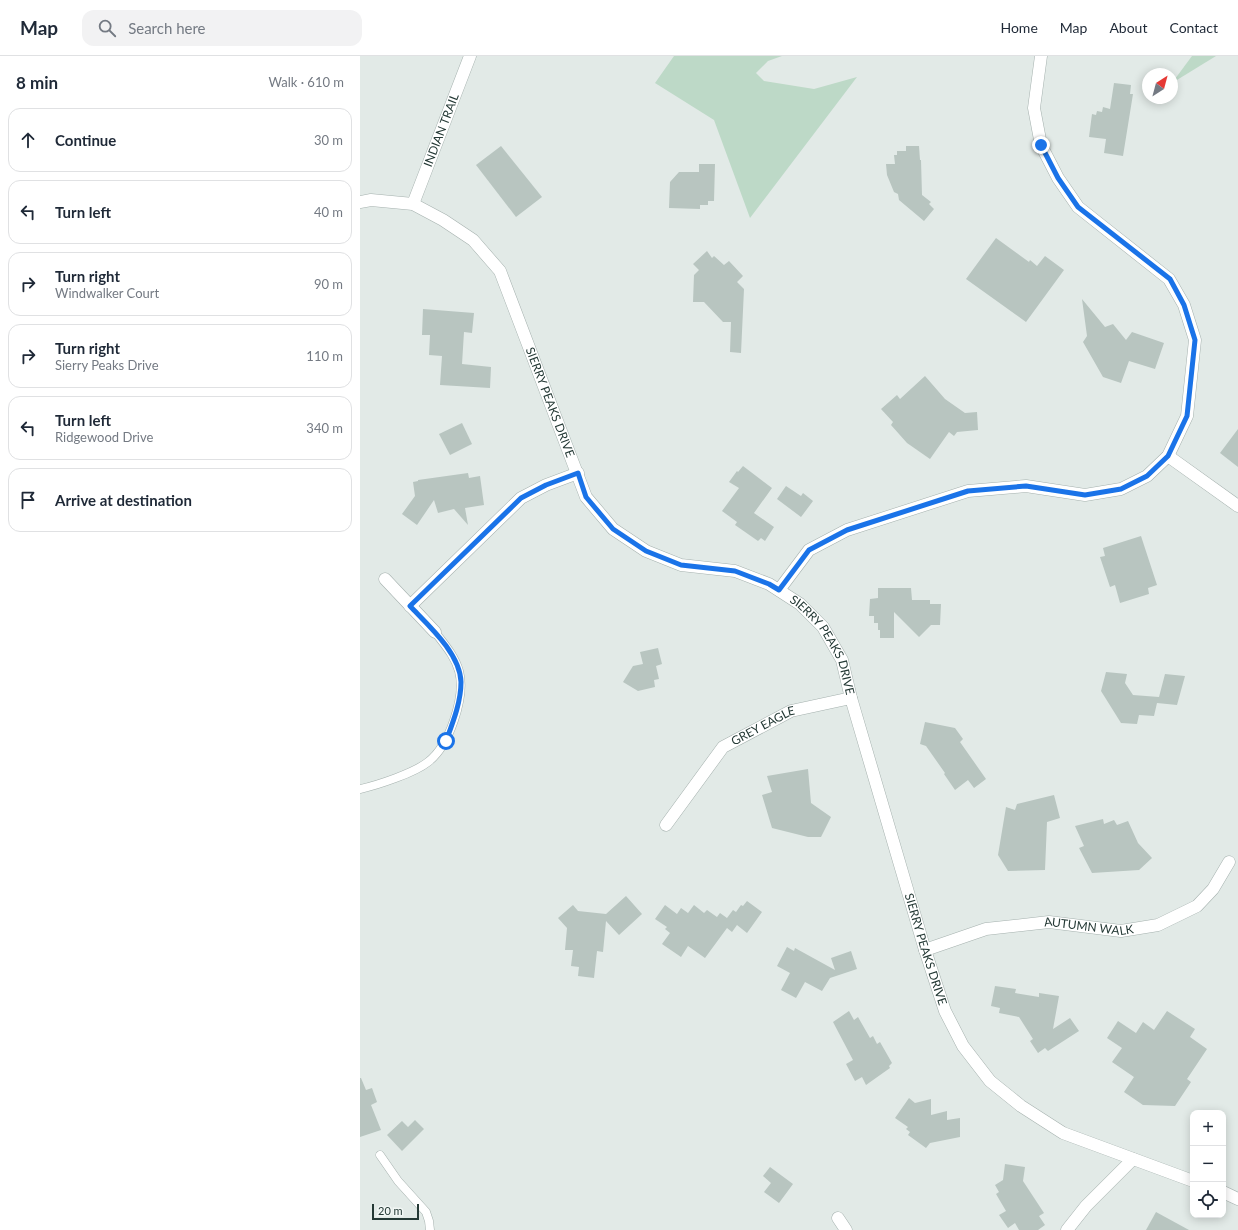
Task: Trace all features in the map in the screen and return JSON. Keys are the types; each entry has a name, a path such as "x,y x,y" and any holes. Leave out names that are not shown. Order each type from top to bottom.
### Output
{"street":[{"name":"INDIAN TRAIL","path":"413,204 470,56"},
{"path":"779,590 809,550 847,530 968,491 1026,486 1085,495 1121,489 1147,476 1168,456 1187,416 1195,340 1184,305 1170,279 1078,207 1058,178 1041,145 1034,108 1041,56"},
{"name":"SIERRY PEAKS DRIVE","path":"360,202 371,200 413,204 443,220 473,240 500,272 586,497 613,529 646,551 681,565 735,571 769,584 800,604 823,628 842,660 851,698 925,950 945,1011 963,1046 990,1080 1021,1106 1063,1133 1190,1180"},
{"path":"1168,456 1238,506"},
{"path":"410,606 521,498 546,485 578,473"},
{"path":"385,579 435,632"},
{"name":"GREY EAGLE","path":"666,825 723,747 791,711 851,698"},
{"name":"AUTUMN WALK","path":"925,950 986,929 1049,922 1121,931 1158,925 1197,906 1213,889 1229,862"},
{"path":"1067,1230 1086,1206 1133,1159"},
{"path":"1226,1193 1238,1199"},
{"path":"838,1218 846,1230"}],"lane":[{"path":"360,789 423,766 438,753 446,741 459,701 461,681 456,664 449,650 435,632"},
{"path":"380,1155 398,1181 426,1212 430,1230"}],"green space":[{"path":"674,56 782,56 768,61 756,73 764,81 814,89 857,77 750,218 714,120 655,83"},
{"path":"1192,56 1216,56 1178,79 1178,75"}],"building":[{"path":"1114,83 1131,85 1130,94 1133,94 1123,156 1104,153 1106,139 1089,137 1092,114 1096,115 1097,111 1102,112 1103,107 1110,109"},
{"path":"501,146 542,197 516,217 476,165"},
{"path":"906,146 919,146 922,195 931,202 929,204 934,209 924,221 899,200 898,194 894,192 887,175 886,164 895,164 894,155 897,155 897,151 906,151"},
{"path":"699,164 715,164 714,201 708,201 708,205 700,205 700,209 669,208 670,182 679,172 699,172"},
{"path":"996,238 1029,262 1030,260 1037,266 1045,256 1064,270 1026,322 966,279"},
{"path":"707,251 712,258 714,256 724,265 729,261 743,276 737,282 744,289 741,353 730,352 731,322 723,322 704,302 693,302 694,275 699,270 693,264"},
{"path":"1082,299 1105,327 1113,324 1126,340 1132,332 1164,343 1155,369 1129,361 1121,383 1103,377 1083,342 1087,336"},
{"path":"423,309 474,313 472,333 464,332 462,364 491,367 490,388 440,385 442,356 429,355 430,335 422,335"},
{"path":"925,376 945,399 965,413 977,412 978,430 957,432 954,436 949,432 930,459 907,443 891,425 893,422 881,409 897,395 900,399"},
{"path":"462,423 472,444 450,455 439,434"},
{"path":"1238,429 1238,467 1220,453"},
{"path":"743,466 772,488 754,513 774,527 765,541 761,538 758,541 735,525 737,522 722,511 739,488 729,482 737,471 738,472"},
{"path":"468,473 469,478 480,476 484,505 465,508 468,525 454,509 438,513 434,500 417,525 402,514 415,496 413,482"},
{"path":"786,486 801,496 803,493 813,501 801,517 777,499"},
{"path":"1141,536 1157,585 1148,588 1149,594 1120,603 1115,585 1110,587 1100,557 1105,556 1103,548"},
{"path":"878,588 911,588 912,600 930,600 930,604 941,604 940,625 931,625 919,637 894,612 894,638 880,638 878,623 874,623 874,616 869,616 870,599 878,598"},
{"path":"658,648 662,664 656,666 659,679 654,680 655,687 638,691 623,682 633,666 643,664 640,652"},
{"path":"1106,672 1127,674 1125,683 1133,695 1159,697 1165,674 1185,676 1177,705 1157,703 1154,716 1139,715 1137,724 1121,723 1101,691"},
{"path":"925,722 955,728 963,739 960,742 986,779 974,788 968,780 955,790 926,746 920,744"},
{"path":"808,769 811,803 831,817 821,837 808,837 772,828 762,795 772,792 767,776"},
{"path":"1054,795 1060,818 1047,822 1045,870 1008,871 998,855 1006,807 1015,810 1017,804"},
{"path":"1103,819 1104,824 1114,820 1117,825 1128,821 1138,843 1152,858 1139,870 1092,873 1079,848 1084,846 1075,826"},
{"path":"626,896 642,914 619,935 606,921 603,952 597,951 594,978 578,976 579,967 571,966 573,950 565,950 567,928 558,918 573,905 578,911 606,914"},
{"path":"747,901 762,912 747,933 737,925 732,932 727,928 705,958 688,946 681,957 662,944 670,933 665,929 667,927 655,919 665,905 677,914 681,908 688,913 694,905 704,913 707,910 717,917 720,913 727,918 733,910 736,912 741,905 743,906"},
{"path":"787,947 794,951 795,948 835,970 831,958 851,951 857,969 830,978 822,991 805,982 796,998 781,990 790,973 777,966"},
{"path":"995,986 1016,989 1015,993 1039,997 1039,993 1059,996 1053,1029 1070,1018 1079,1031 1048,1051 1045,1048 1038,1053 1030,1041 1033,1039 1019,1017 999,1013 1000,1008 991,1006"},
{"path":"849,1011 854,1020 858,1017 870,1038 873,1036 877,1044 880,1042 892,1063 889,1066 890,1068 866,1085 862,1077 855,1081 846,1064 853,1060 833,1022"},
{"path":"1167,1011 1195,1029 1190,1037 1207,1049 1187,1079 1191,1082 1175,1106 1143,1105 1124,1092 1134,1077 1112,1062 1122,1048 1107,1038 1118,1021 1136,1033 1143,1022 1154,1030"},
{"path":"360,1078 366,1090 372,1088 377,1102 371,1105 381,1130 360,1137"},
{"path":"909,1098 915,1103 931,1099 931,1115 947,1111 947,1120 960,1118 960,1137 930,1143 926,1148 908,1135 910,1132 906,1129 908,1127 895,1118"},
{"path":"415,1120 424,1129 402,1151 387,1135 402,1121 408,1127"},
{"path":"1005,1164 1025,1167 1023,1181 1044,1213 1039,1216 1045,1225 1038,1230 1019,1230 1015,1223 1008,1228 999,1215 1006,1211 996,1194 999,1192 995,1185 1003,1180"},
{"path":"770,1167 793,1184 779,1203 764,1192 771,1183 763,1176"},
{"path":"1156,1212 1189,1230 1146,1230"}],"route":[{"path":"446,741 459,701 461,681 459,671 449,650 435,632 410,606 521,498 546,485 578,473 586,497 613,529 646,551 681,565 735,571 769,584 779,590 809,550 847,530 968,491 1026,486 1085,495 1121,489 1147,476 1168,456 1187,416 1195,340 1184,305 1170,279 1078,207 1058,178 1041,145"}]}
